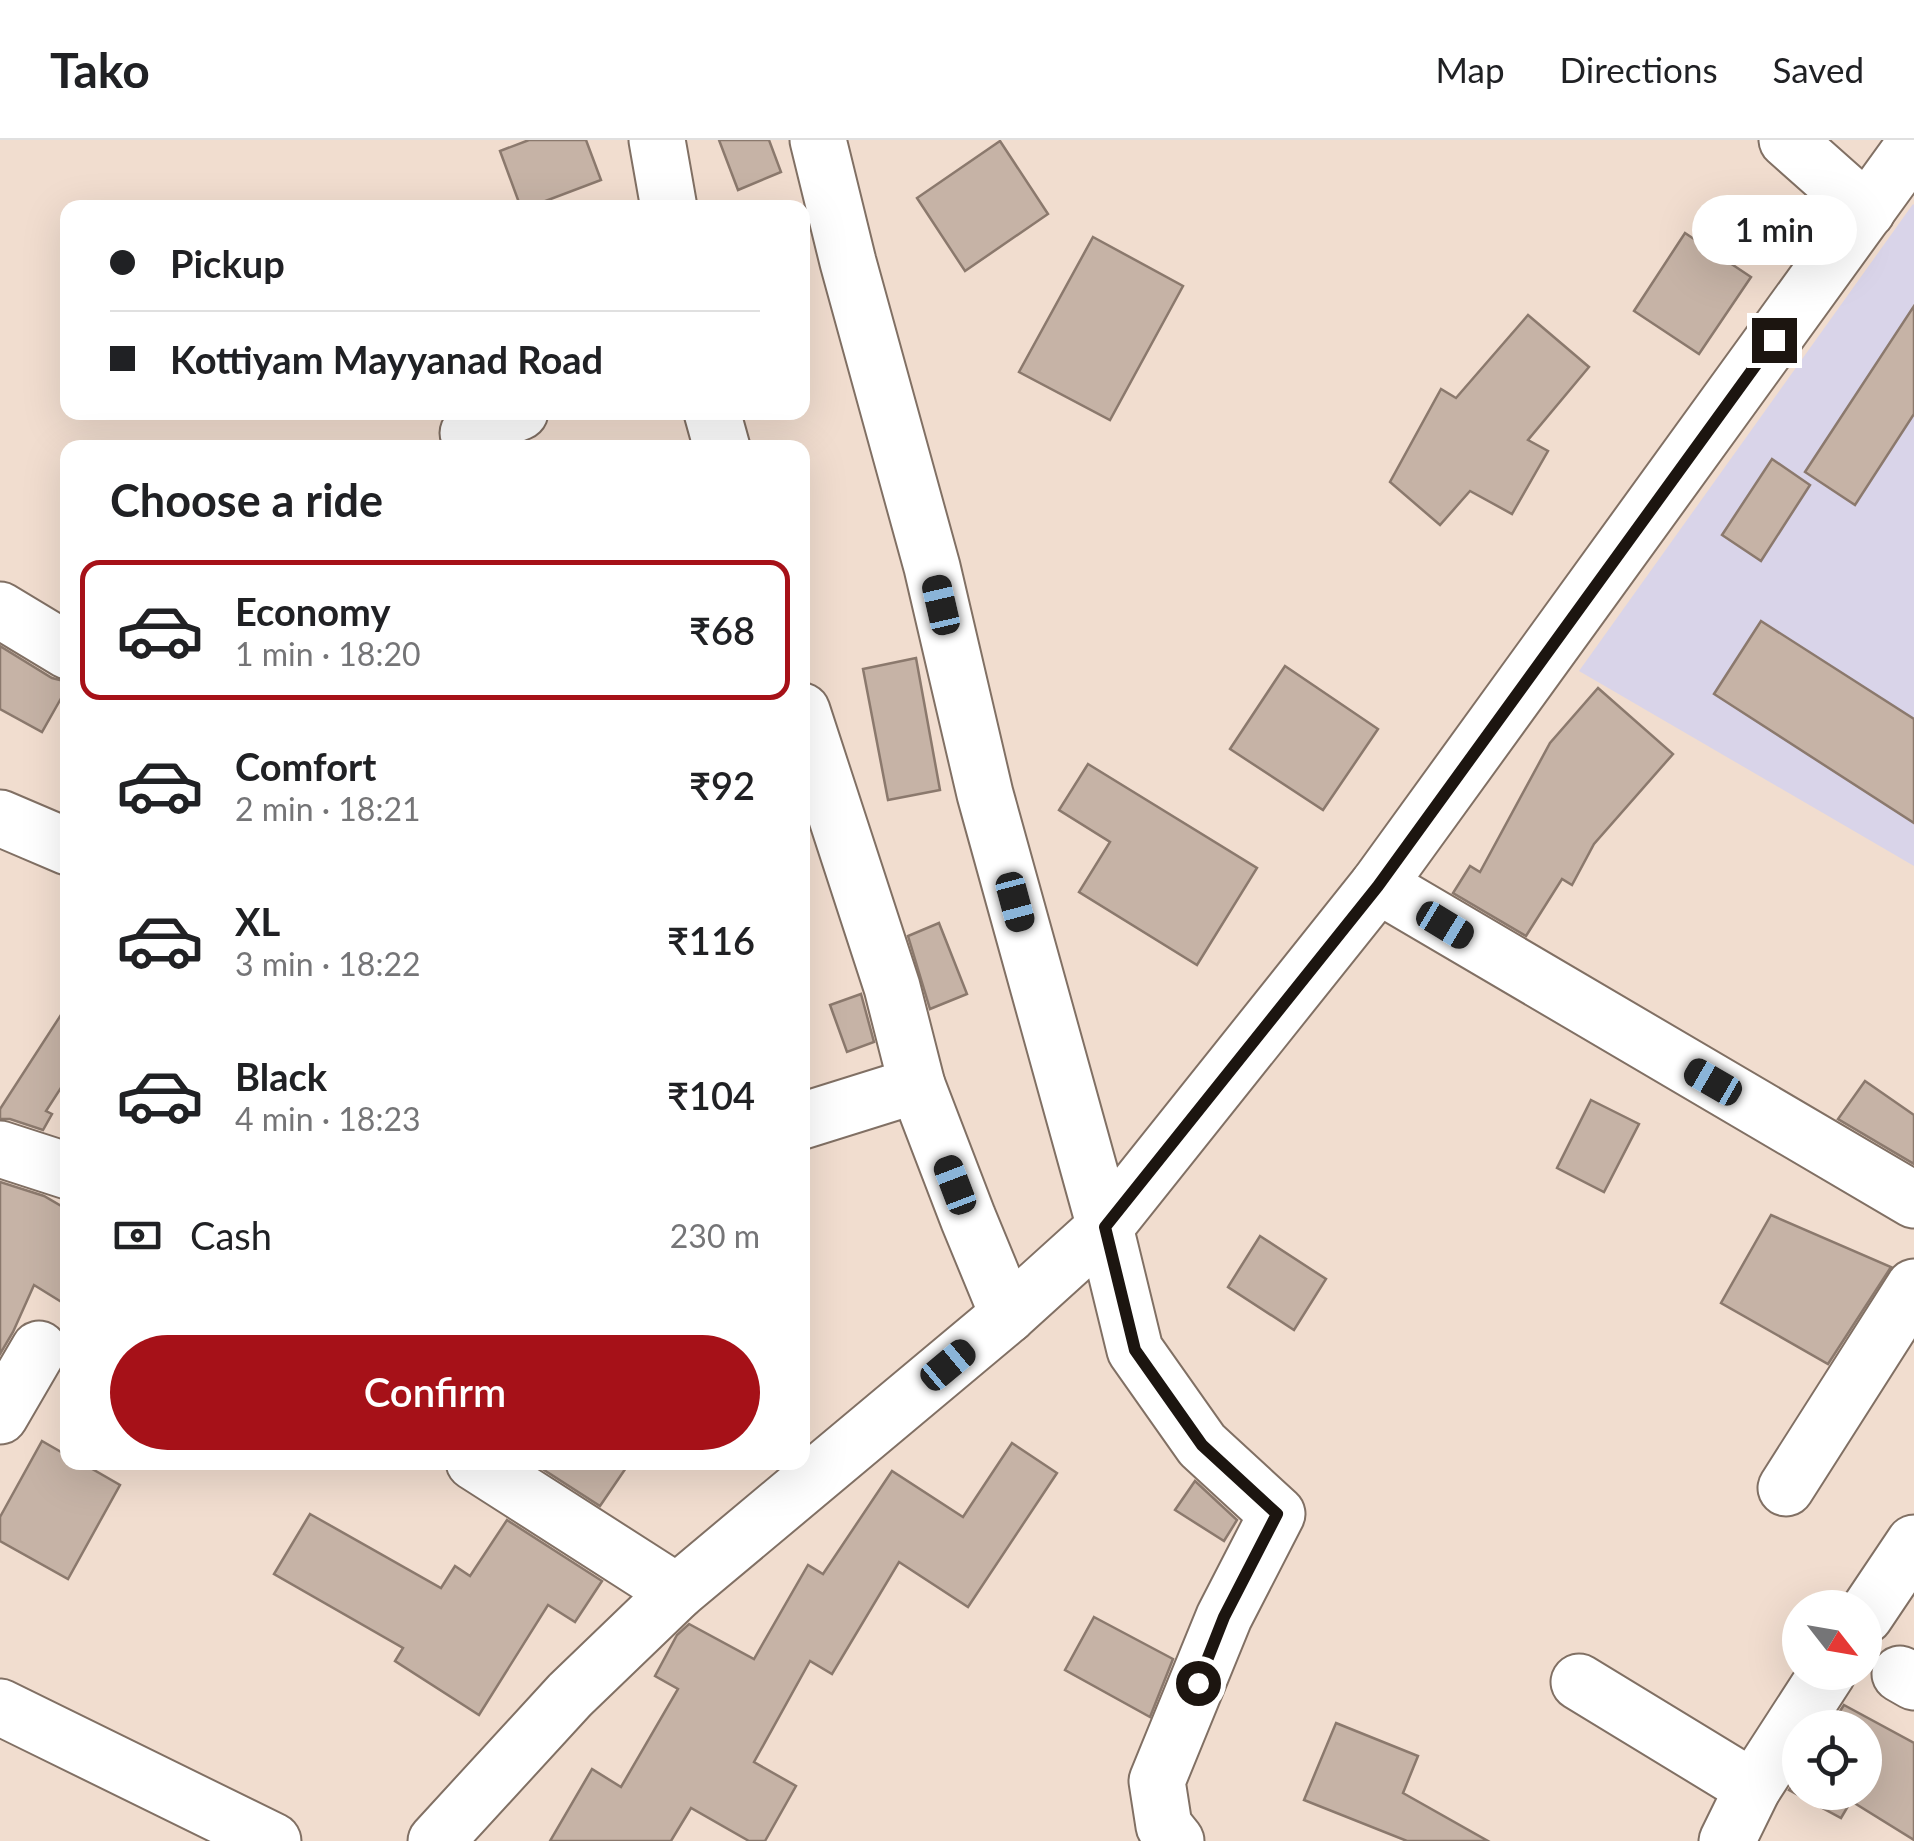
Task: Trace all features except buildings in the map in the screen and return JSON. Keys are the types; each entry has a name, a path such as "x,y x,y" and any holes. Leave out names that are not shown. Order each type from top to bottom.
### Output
{"street":[{"path":"657,140 668,200"},
{"path":"818,140 932,567 985,794 1105,1227 1135,1350 1202,1445 1277,1514 1224,1617 1158,1781 1164,1826 1176,1841"},
{"path":"1787,140 1866,211"},
{"path":"436,1841 570,1695 677,1592 1008,1315 1105,1227 1378,886 1914,146"},
{"path":"468,433 500,420"},
{"path":"0,610 60,645"},
{"path":"810,736 892,987 917,1085 1008,1315"},
{"path":"0,818 60,844"},
{"path":"1378,886 1914,1200"},
{"path":"810,1118 917,1085"},
{"path":"0,1149 60,1159"},
{"path":"1786,1488 1914,1288"},
{"path":"0,1416 35,1347"},
{"path":"486,1470 677,1592"},
{"path":"1882,1591 1914,1544"},
{"path":"1578,1682 1753,1788"},
{"path":"1727,1841 1753,1788 1816,1690"},
{"path":"0,1707 272,1841"}],"shaded area":[{"path":"1914,205 1914,866 1579,671"}],"route":[{"path":"1198,1683 1224,1617 1277,1514 1202,1445 1135,1350 1105,1227 1378,886 1774,340"}]}
